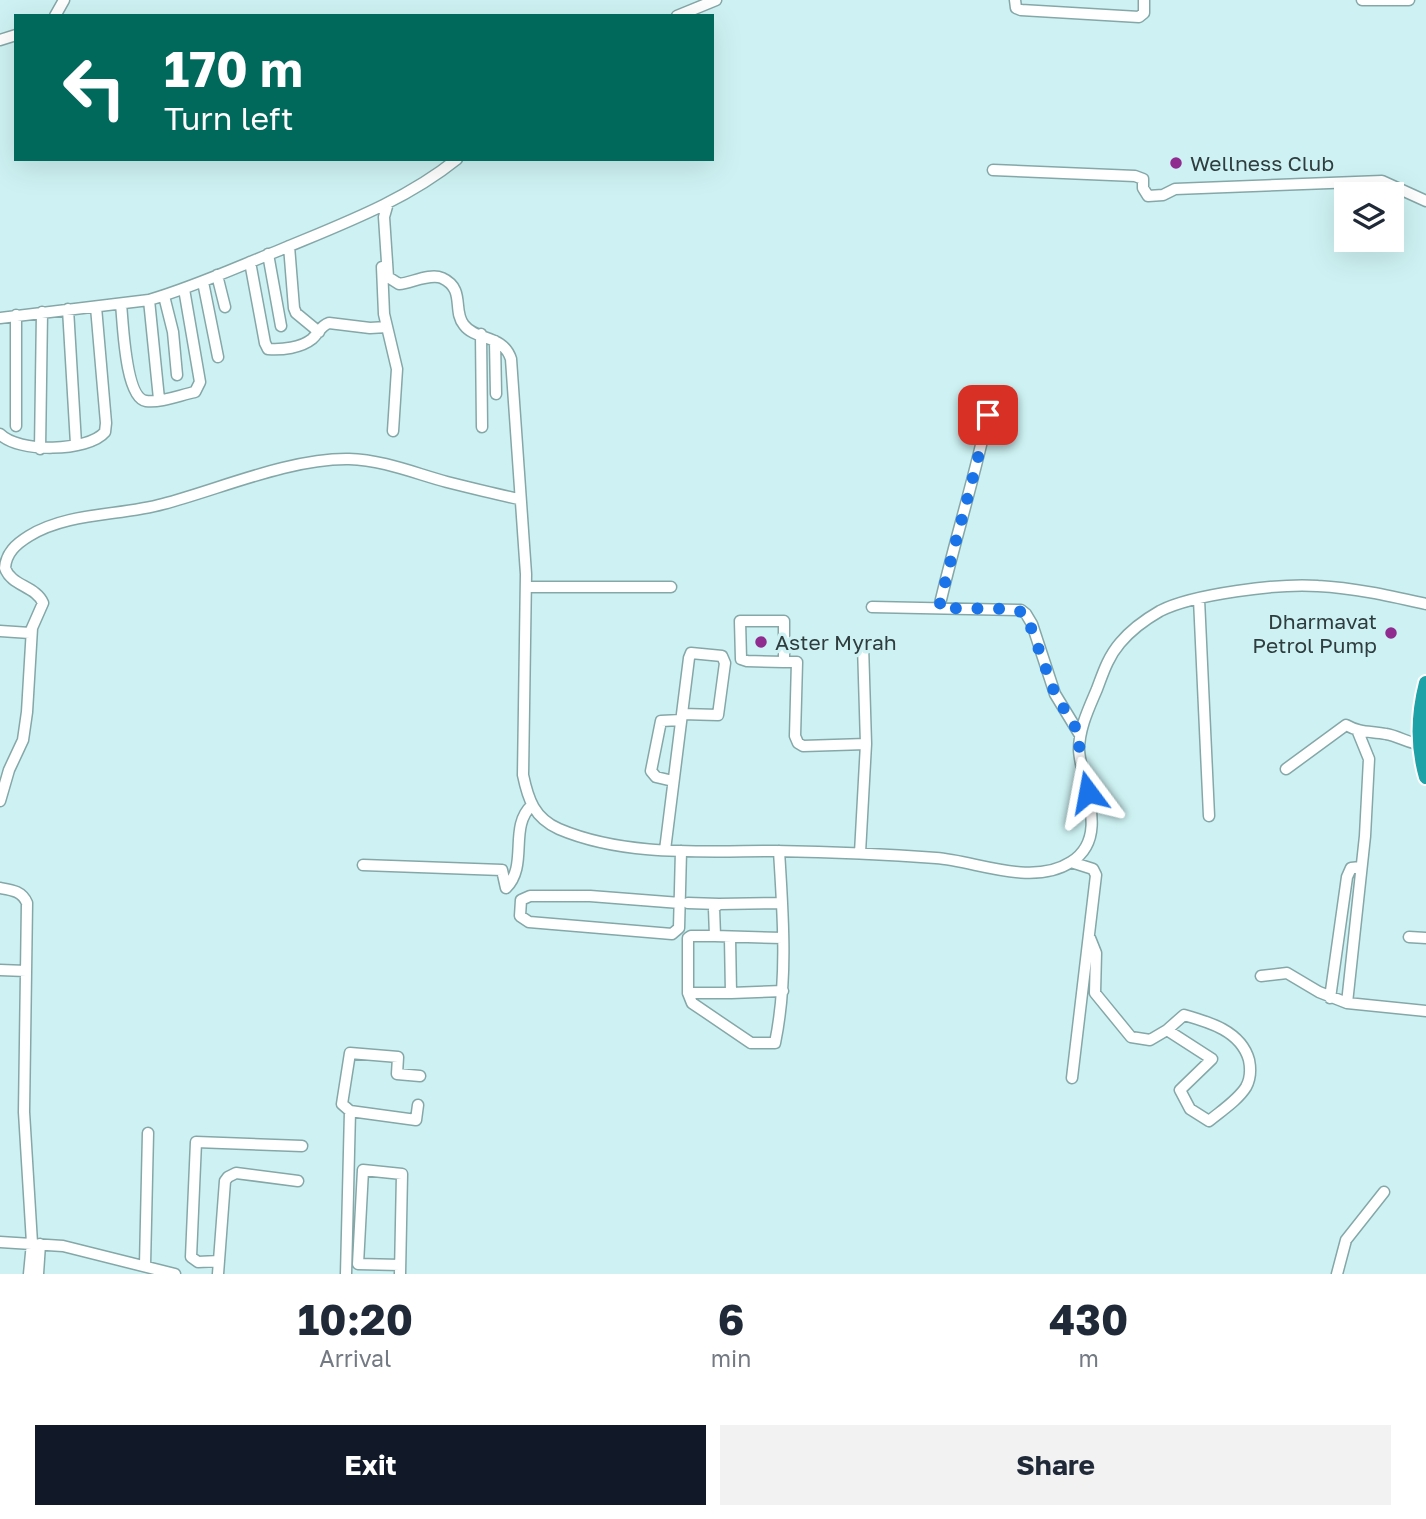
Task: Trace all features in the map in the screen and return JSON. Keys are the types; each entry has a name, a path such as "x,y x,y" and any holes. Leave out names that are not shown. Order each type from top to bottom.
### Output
{"highway":[{"path":"1426,683 1421,707 1426,777"}],"street":[{"path":"682,14 716,0"},
{"path":"1015,0 1016,8 1021,10 1139,17 1144,13 1144,0"},
{"path":"1362,0 1409,0"},
{"path":"0,318 121,304 164,296 384,205 411,192 454,161"},
{"path":"993,170 1135,176 1143,179 1143,188 1148,196 1163,195 1175,189 1382,181 1426,201"},
{"path":"384,205 387,272 388,277 395,283"},
{"path":"384,205 382,298 397,369 393,431"},
{"path":"289,246 296,313 318,332"},
{"path":"268,254 281,326"},
{"path":"250,262 266,347 279,349 301,345 313,338 323,325 328,323 387,327"},
{"path":"217,275 225,307"},
{"path":"382,285 434,277 444,279 453,287 460,300 461,321 470,330 506,348 511,359 526,587 523,775 528,797 537,815 556,828 588,839 666,850 860,853 945,859 1019,873 1038,872 1071,862 1084,849 1091,831 1088,792 1079,751 1080,735 1108,659 1137,626 1162,610 1254,588 1316,586 1378,594 1426,604"},
{"path":"203,282 218,357"},
{"path":"121,304 133,390 137,396 146,401 195,392 200,387 184,289"},
{"path":"164,296 173,332 177,375"},
{"path":"149,300 159,400"},
{"path":"0,435 7,440 40,449 100,438 105,429 96,307"},
{"path":"68,309 76,444"},
{"path":"40,449 41,312"},
{"path":"16,315 16,426"},
{"path":"481,334 482,427"},
{"path":"495,341 496,394"},
{"path":"939,608 953,547 976,471 988,415"},
{"path":"0,631 30,633 43,607 42,599 7,574 5,562 11,550 28,536 63,523 153,507 259,475 321,461 345,459 381,462 446,482 519,499"},
{"path":"526,587 671,587"},
{"path":"1199,599 1209,816"},
{"path":"872,607 1014,609 1026,614 1055,694 1080,735"},
{"path":"784,662 784,621 740,621 741,659 747,661 784,662 797,662 795,736 798,743 803,746 866,744"},
{"path":"0,801 25,729 32,628"},
{"path":"860,853 866,744 863,645"},
{"path":"666,850 673,781 682,717 691,653 722,656 725,663 718,715 682,717 661,721 651,771 656,777 673,781"},
{"path":"1286,769 1346,725 1358,732 1386,734 1422,745"},
{"path":"1347,1003 1362,867 1369,758 1358,732"},
{"path":"363,866 502,870 506,888 516,876 521,817 532,805"},
{"path":"681,850 684,903 677,932 668,934 529,922 520,916 521,901 530,896 590,896 684,903 719,904 782,903"},
{"path":"779,852 783,938 783,1006 775,1043 751,1043 692,1003 688,993 688,938 783,938"},
{"path":"1071,862 1095,871 1072,1078"},
{"path":"1330,998 1347,877 1351,867 1362,867"},
{"path":"0,888 18,892 26,900 24,1112 38,1274"},
{"path":"715,936 713,908 719,904"},
{"path":"1088,934 1096,953 1095,993 1131,1037 1150,1040 1167,1031 1184,1015 1212,1023 1230,1034 1245,1049 1251,1076 1247,1086 1209,1121 1190,1108 1180,1090 1212,1059 1167,1031"},
{"path":"730,937 731,993"},
{"path":"1409,937 1426,938"},
{"path":"0,970 26,971"},
{"path":"1261,976 1287,973 1330,998 1347,1003 1426,1011"},
{"path":"688,993 783,991"},
{"path":"418,1105 416,1120 350,1111 342,1104 350,1053 398,1057 397,1074 420,1076"},
{"path":"346,1274 350,1111"},
{"path":"145,1265 148,1133"},
{"path":"219,1261 198,1262 191,1257 196,1142 302,1146"},
{"path":"363,1170 402,1174 400,1269 358,1264 363,1170"},
{"path":"218,1274 225,1181 228,1177 236,1173 298,1181"},
{"path":"1337,1274 1346,1240 1384,1192"},
{"path":"0,1242 63,1246 173,1273"},
{"path":"29,1274 36,1243"}],"place":[{"name":"Wellness Club","path":"1176,163"},
{"name":"Dharmavat Petrol Pump","path":"1391,633"},
{"name":"Aster Myrah","path":"761,642"}],"route":[{"path":"988,415 976,471 953,547 939,608 1014,609 1026,614 1032,624 1055,694 1080,735 1079,751 1088,792"}]}
